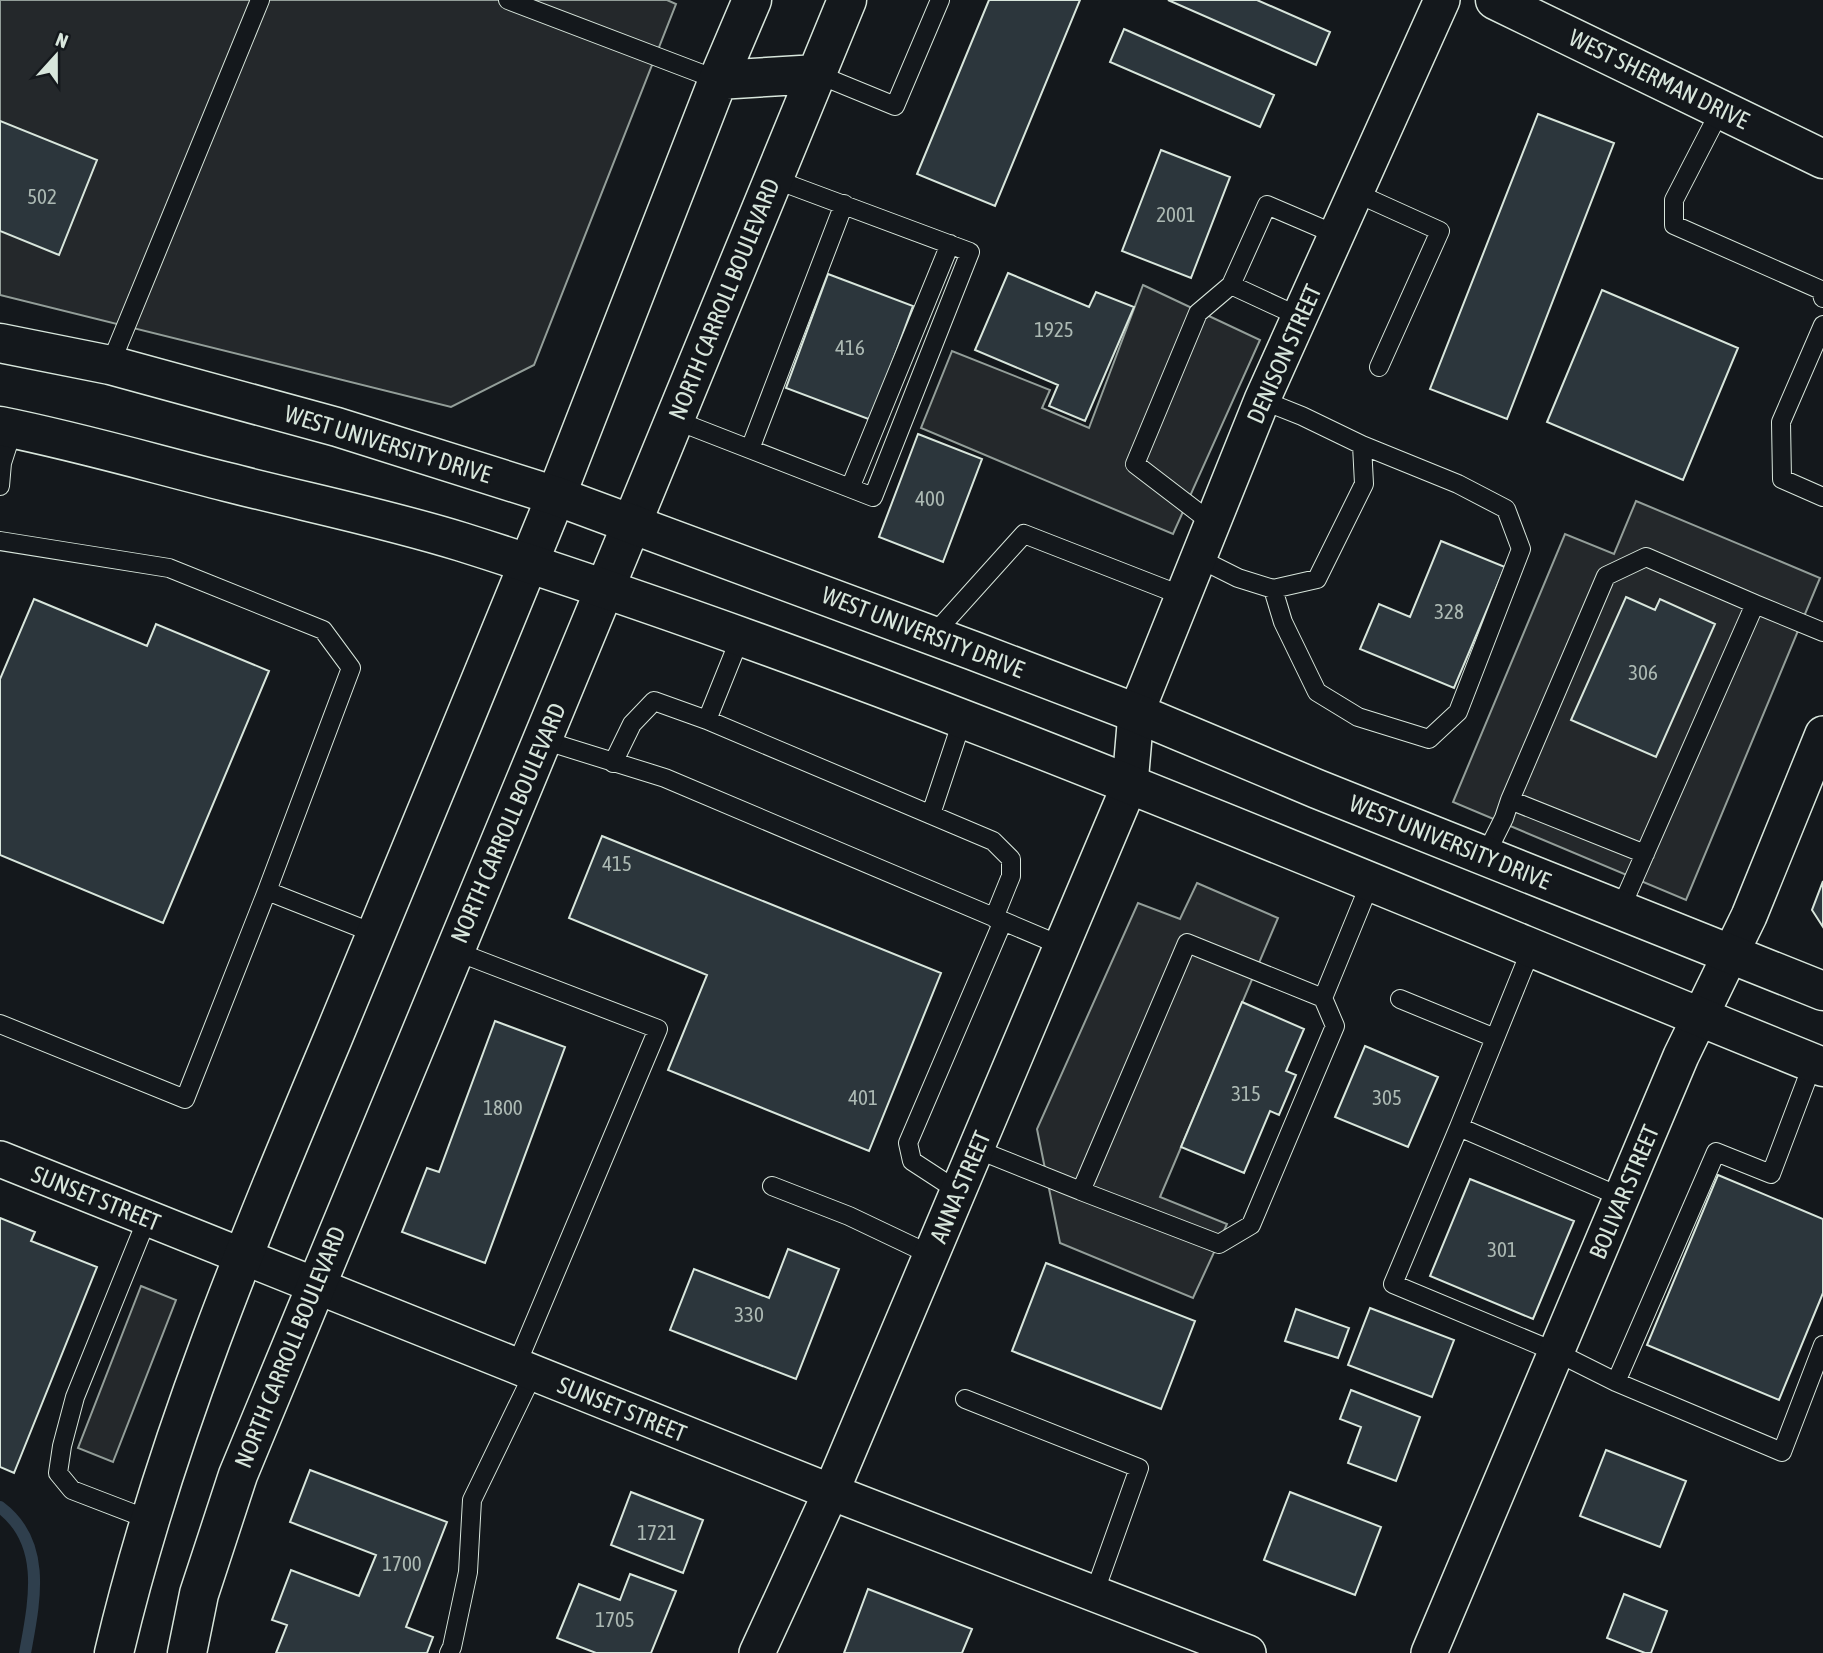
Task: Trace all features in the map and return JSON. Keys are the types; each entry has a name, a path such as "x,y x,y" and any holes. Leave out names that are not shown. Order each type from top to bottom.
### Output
{"main road":[{"path":"114,1653 129,1591 168,1462 243,1256 556,496 718,80 752,0"},
{"name":"NORTH CARROLL BOULEVARD","path":"187,1653 199,1594 238,1475 847,0"},
{"name":"WEST SHERMAN DRIVE","path":"1495,0 1823,159"},
{"path":"718,80 817,74"},
{"name":"WEST UNIVERSITY DRIVE","path":"0,343 110,365 337,427 556,496 632,523 1136,713 1823,991"},
{"path":"7,427 458,541 605,589 963,718 1371,881 1818,1065"}],"street":[{"name":"DENISON STREET","path":"1136,713 1262,400 1442,0"},
{"name":"ANNA STREET","path":"757,1653 831,1492 1130,784 1136,713"},
{"name":"BOLIVAR STREET","path":"1429,1653 1681,1056 1732,954 1823,734"},
{"name":"SUNSET STREET","path":"0,1159 831,1492 1248,1653"}],"lane":[{"path":"110,365 260,0"},
{"path":"508,0 718,80"},
{"path":"817,74 895,106 940,0"},
{"path":"1721,109 1674,200 1674,225 1821,290 1823,298"},
{"path":"675,420 873,497 970,252 774,179"},
{"path":"1356,193 1440,231 1379,367"},
{"path":"750,449 844,204"},
{"path":"1212,523 1135,464 1198,313 1231,285 1267,205 1337,234"},
{"path":"850,488 950,244"},
{"path":"1231,285 1300,317"},
{"path":"1823,325 1781,422 1782,479 1823,497"},
{"path":"1262,400 1458,484 1506,509 1521,549 1458,712 1429,739 1358,717 1317,692 1283,622 1273,589"},
{"path":"0,486 7,427"},
{"path":"1199,558 1238,578 1273,589 1317,579 1364,484 1362,445"},
{"path":"933,635 1024,534 1183,596"},
{"path":"0,541 169,568 323,630 351,667 185,1099 0,1024"},
{"path":"1486,856 1606,576 1646,557 1823,632"},
{"path":"1620,910 1755,604"},
{"path":"707,720 740,638"},
{"path":"613,763 632,724 654,701 707,720 993,841 1011,859 1011,876 999,919 973,991 908,1143 912,1161 958,1191"},
{"path":"931,814 963,718"},
{"path":"543,740 665,778 1062,946"},
{"path":"1510,800 1645,854"},
{"path":"1323,998 1371,881"},
{"path":"267,891 376,934"},
{"path":"976,1149 1081,1191 1219,1244 1251,1225 1335,1026 1323,998 1187,943 1081,1191"},
{"path":"1532,947 1393,1284 1782,1451 1817,1380 1823,1345"},
{"path":"449,1653 468,1572 472,1500 658,1029 455,951"},
{"path":"1400,999 1495,1038"},
{"path":"1616,1382 1716,1152 1771,1174 1818,1065"},
{"path":"1459,1127 1621,1197"},
{"path":"772,1186 849,1216 931,1255"},
{"path":"147,1219 75,1397 58,1473 72,1490 150,1520"},
{"path":"965,1399 1139,1468 1094,1594"}],"shaded area":[{"path":"0,0 667,0 676,4 534,365 451,407 0,295"},
{"path":"1143,285 1260,340 1173,534 921,428 952,351 1050,390 1042,408 1089,428"},
{"path":"1636,501 1820,578 1686,900 1453,802 1565,534 1614,554"},
{"path":"1197,883 1278,918 1160,1197 1227,1224 1193,1298 1060,1243 1037,1129 1138,903 1180,919"},
{"path":"141,1286 176,1300 113,1462 78,1448"}],"building":[{"path":"989,0 1080,0 995,206 917,174"},
{"path":"1168,0 1257,0 1330,32 1316,65"},
{"path":"1124,29 1274,95 1260,127 1110,62"},
{"path":"1538,114 1614,143 1507,419 1430,389"},
{"path":"0,121 97,160 59,255 0,231"},
{"path":"1161,150 1230,177 1191,278 1122,251"},
{"path":"1008,273 1089,307 1096,292 1134,307 1085,421 1049,406 1058,385 975,350"},
{"path":"828,274 913,306 871,420 786,388"},
{"path":"1602,290 1738,348 1683,480 1547,422"},
{"path":"918,434 982,459 943,562 879,537"},
{"path":"1441,541 1505,567 1454,688 1360,649 1379,604 1410,617"},
{"path":"1626,597 1655,610 1660,599 1715,624 1656,757 1571,720"},
{"path":"34,599 147,646 156,624 269,671 163,923 0,855 0,679"},
{"path":"602,836 941,973 869,1151 668,1070 707,975 569,918"},
{"path":"1823,881 1823,927 1812,910"},
{"path":"1242,1002 1304,1029 1286,1071 1296,1075 1279,1115 1270,1111 1244,1173 1181,1147"},
{"path":"495,1021 565,1047 485,1263 402,1232 427,1168 439,1172"},
{"path":"1365,1046 1438,1077 1408,1147 1335,1117"},
{"path":"1718,1175 1823,1219 1823,1293 1779,1400 1647,1345"},
{"path":"1470,1179 1574,1221 1533,1319 1430,1276"},
{"path":"0,1218 35,1232 31,1241 97,1267 14,1473 0,1467"},
{"path":"788,1249 839,1269 796,1379 670,1330 694,1269 769,1298"},
{"path":"1046,1263 1195,1321 1161,1409 1012,1351"},
{"path":"1370,1308 1454,1340 1432,1397 1348,1365"},
{"path":"1296,1309 1349,1328 1338,1358 1285,1341"},
{"path":"1351,1390 1420,1417 1396,1481 1348,1463 1361,1427 1340,1419"},
{"path":"1606,1450 1686,1481 1660,1547 1580,1516"},
{"path":"310,1470 447,1522 406,1627 433,1637 427,1653 276,1653 287,1625 272,1620 291,1570 359,1596 376,1555 290,1522"},
{"path":"631,1492 703,1520 683,1573 611,1545"},
{"path":"1290,1492 1381,1527 1355,1595 1264,1560"},
{"path":"630,1574 676,1591 651,1653 596,1653 557,1638 579,1584 620,1600"},
{"path":"868,1589 972,1629 962,1653 844,1653"},
{"path":"1624,1594 1667,1611 1651,1653 1607,1638"}],"waterway":[{"path":"0,1507 15,1522 25,1538 31,1556 34,1594 25,1653"}]}
